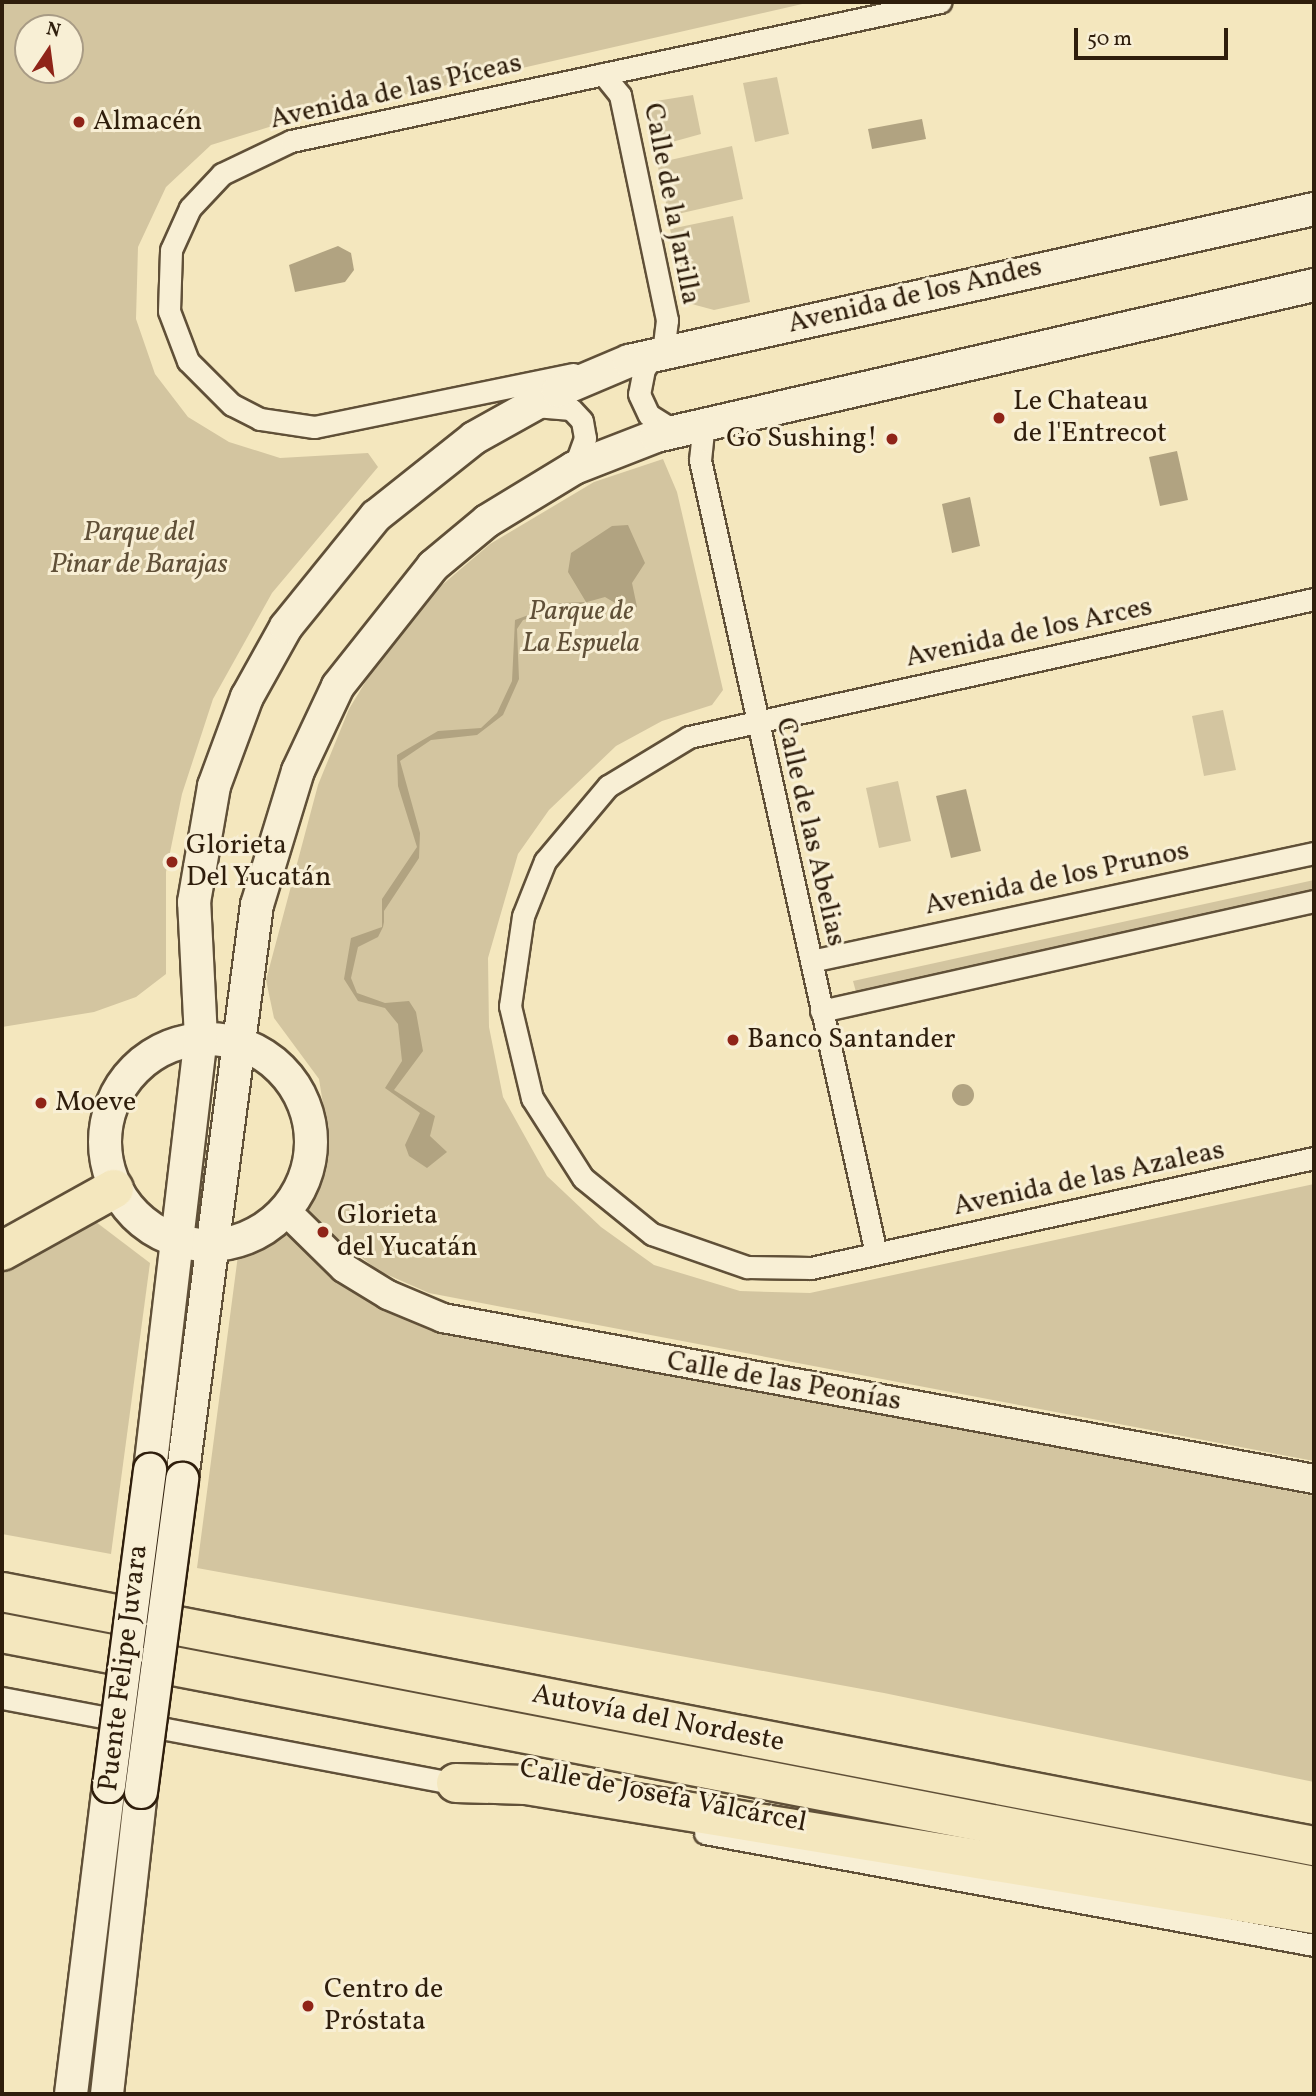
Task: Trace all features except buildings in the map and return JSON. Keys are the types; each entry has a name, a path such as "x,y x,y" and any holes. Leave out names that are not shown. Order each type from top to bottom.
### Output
{"highway":[{"path":"2,1251 114,1189"},
{"name":"Autovía del Nordeste","path":"2,1592 1314,1846"},
{"name":"Autovía del Nordeste","path":"2,1633 1314,1886"},
{"path":"456,1783 526,1785 1314,1914"}],"main road":[{"name":"Avenida de los Andes","path":"201,1038 194,902 214,786 247,697 286,626 376,516 435,466 524,408 606,370 660,352 1314,209"},
{"path":"212,1246 257,905 298,771 338,686 433,566 486,521 574,468 690,426 1314,285"},
{"path":"176,1241 201,1038"},
{"path":"201,1038 238,1042 269,1058 293,1083 308,1114 309,1160 286,1212 239,1241 212,1246 176,1241 130,1212 114,1189 103,1141 118,1090 156,1052 201,1038"},
{"name":"Puente Felipe Juvara","path":"71,2094 150,1471 176,1241"},
{"name":"Puente Felipe Juvara","path":"107,2094 141,1793 212,1246"}],"street":[{"name":"Avenida de las Píceas","path":"606,370 314,427 285,426 232,405 203,382 174,332 167,278 190,208 249,157 291,141 940,2"},
{"name":"Calle de la Jarilla","path":"603,74 620,94 663,303 666,332 660,352"},
{"path":"660,352 644,369 639,394 649,415 690,426"},
{"path":"524,408 551,404 582,421 585,438 574,468"},
{"name":"Calle de las Abelias","path":"690,426 697,445 876,1254"},
{"name":"Avenida de los Arces","path":"876,1254 779,1270 706,1257 652,1234 575,1168 542,1118 517,1056 510,1006 516,944 531,890 564,833 608,786 648,758 690,737 1314,599"},
{"name":"Avenida de los Prunos","path":"811,961 1314,853"},
{"path":"821,1011 1314,901"},
{"name":"Avenida de las Azaleas","path":"876,1254 1314,1158"},
{"name":"Calle de las Peonías","path":"286,1212 344,1268 388,1296 443,1318 1314,1479"},
{"name":"Calle de Josefa Valcárcel","path":"2,1698 1314,1945"}],"green space":[{"name":"Parque del Pinar de Barajas","path":"2,2 811,2 285,122 211,145 166,187 138,247 136,319 155,374 188,417 229,442 280,458 368,453 378,467 272,593 213,699 182,794 166,872 166,974 136,997 94,1012 2,1027"},
{"path":"777,77 789,134 755,142 743,83"},
{"path":"693,95 701,134 654,147 647,118 656,101"},
{"path":"732,146 743,199 669,216 657,163"},
{"path":"733,216 750,302 714,310 688,303 670,229"},
{"name":"Parque de La Espuela","path":"663,459 677,492 723,690 712,705 662,721 616,746 549,810 518,854 488,958 489,1027 503,1097 547,1176 601,1227 654,1265 740,1291 810,1293 1314,1184 1314,1461 429,1293 379,1271 306,1214 319,1175 323,1104 319,1079 274,1018 266,980 318,785 349,709 386,648 428,597 490,544 594,482"},
{"path":"1223,710 1236,770 1204,776 1192,716"},
{"path":"898,781 911,841 879,848 866,788"},
{"path":"1314,880 1314,889 856,992 853,981"},
{"path":"96,1222 150,1263 111,1554 2,1534 2,1271"},
{"path":"281,1229 389,1308 1314,1496 1314,1782 884,1693 197,1568 240,1240"}],"shaded area":[{"path":"922,119 926,139 872,149 868,129"},
{"path":"338,246 351,253 354,270 345,282 295,292 289,265"},
{"path":"1177,451 1188,500 1160,506 1149,457"},
{"path":"970,497 980,546 952,553 942,504"},
{"path":"628,525 645,563 632,583 637,607 627,610 605,597 523,620 517,629 519,679 503,715 477,735 431,740 400,761 420,833 419,858 384,911 383,927 378,937 358,947 351,978 357,993 385,1003 409,1001 416,1012 423,1051 394,1090 435,1116 430,1136 447,1152 427,1168 409,1156 405,1145 420,1113 385,1088 402,1061 398,1024 385,1008 358,1001 344,979 351,938 382,927 382,899 417,847 398,786 397,755 438,731 481,728 497,713 512,681 515,620 561,603 586,602 568,572 571,553 612,526"},
{"path":"966,789 981,851 951,858 936,796"},
{"path":"963,1084 971,1087 974,1095 971,1103 963,1106 955,1103 952,1095 955,1087"}],"place":[{"name":"Almacén","path":"79,122"},
{"name":"Le Chateau de l'Entrecot","path":"999,418"},
{"name":"Go Sushing!","path":"892,439"},
{"name":"Glorieta Del Yucatán","path":"172,862"},
{"name":"Banco Santander","path":"733,1040"},
{"name":"Moeve","path":"41,1103"},
{"name":"Glorieta del Yucatán","path":"323,1232"},
{"name":"Centro de Próstata","path":"308,2006"}]}
